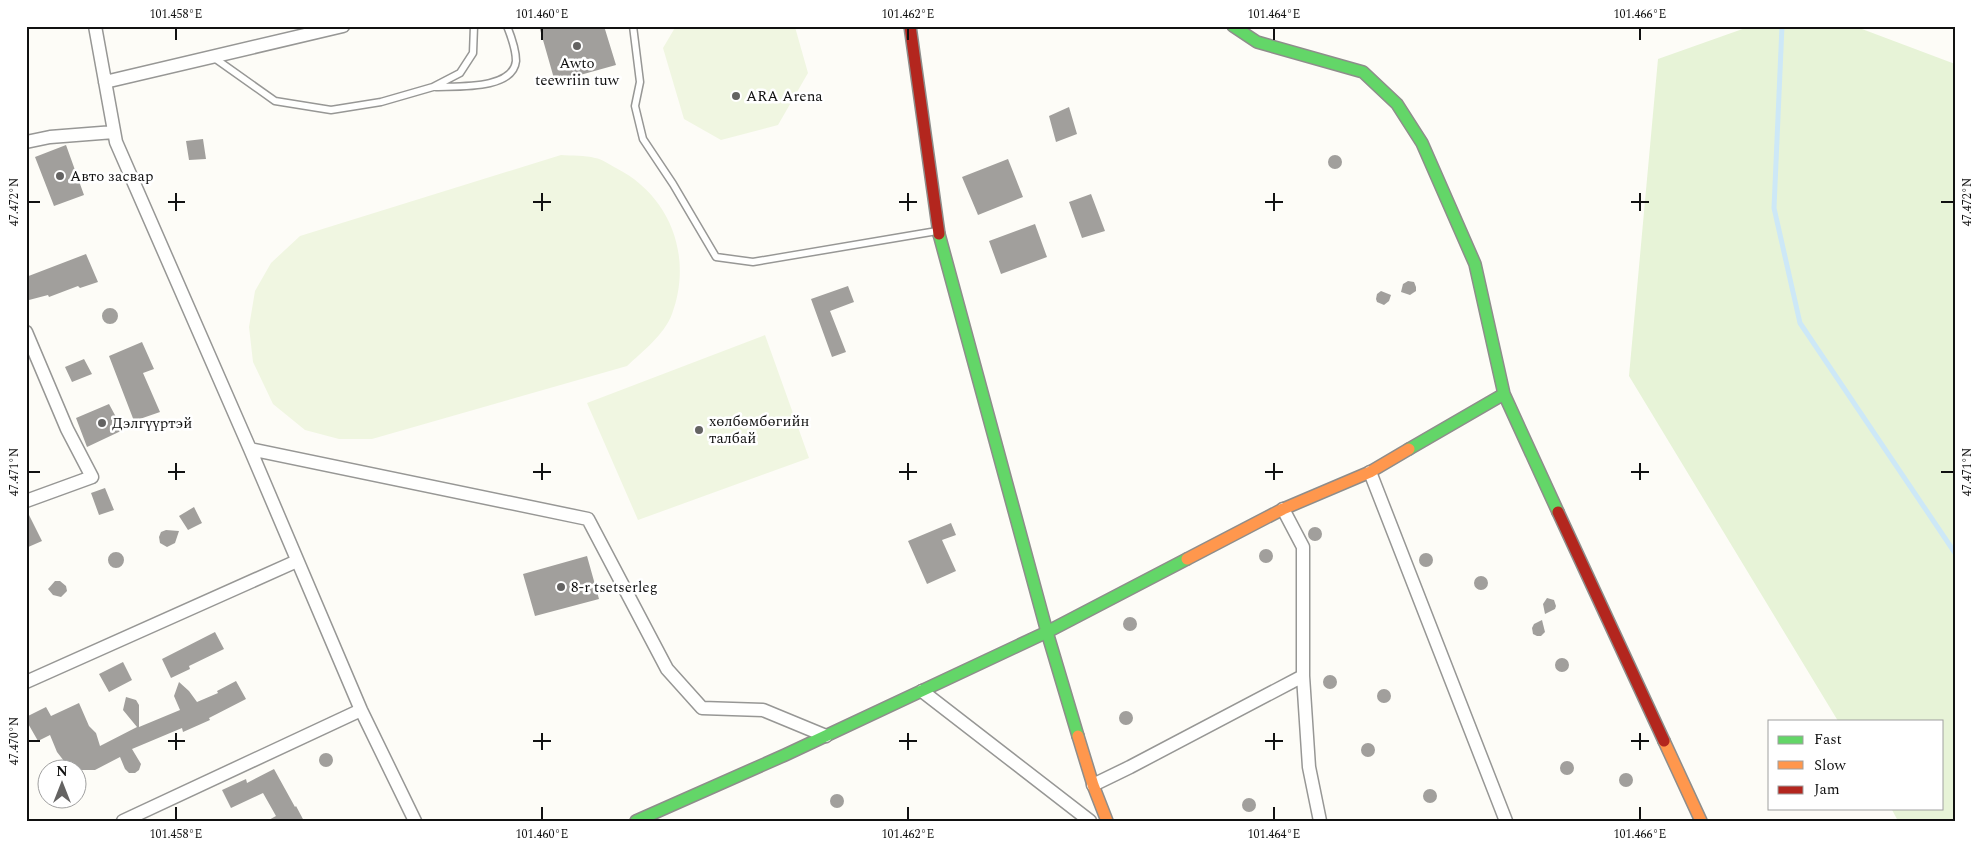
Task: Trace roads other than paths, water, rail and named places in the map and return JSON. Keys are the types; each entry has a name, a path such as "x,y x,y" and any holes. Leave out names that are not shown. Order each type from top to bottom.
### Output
{"street":[{"path":"95,26 119,151 250,449 361,710 415,821"},
{"path":"105,82 343,26"},
{"path":"910,26 940,242 1047,632 1093,785 1107,821"},
{"path":"1233,26 1257,42 1363,72 1397,104 1422,143 1475,264 1504,394 1701,821"},
{"path":"26,142 50,137 114,132"},
{"path":"26,332 66,429 92,477 26,501"},
{"path":"636,821 826,736 1047,632 1283,509 1370,472 1504,394"},
{"path":"250,449 588,518 667,669 702,708 763,710 826,736"},
{"path":"1370,472 1506,821"},
{"path":"1283,509 1303,547 1303,676 1309,766 1320,821"},
{"path":"26,682 297,561"},
{"path":"1093,785 1303,676"},
{"path":"922,691 1090,821"},
{"path":"123,821 361,710"}],"lane":[{"path":"213,57 275,101 331,110 381,102 433,87 460,73 473,53 474,26"},
{"path":"433,87 487,85 503,78 513,70 516,60 507,26"},
{"path":"633,26 640,82 636,106 643,140 673,184 716,257 753,262 938,230"}],"waterway":[{"path":"1782,26 1774,208 1800,323 1955,553"}],"place":[{"name":"Awto teewriin tuw","path":"577,46"},
{"name":"ARA Arena","path":"736,96"},
{"name":"Авто засвар","path":"60,176"},
{"name":"Дэлгүүртэй","path":"102,423"},
{"name":"хөлбөмбөгийн талбай","path":"699,430"},
{"name":"8-r tsetserleg","path":"561,587"}]}
